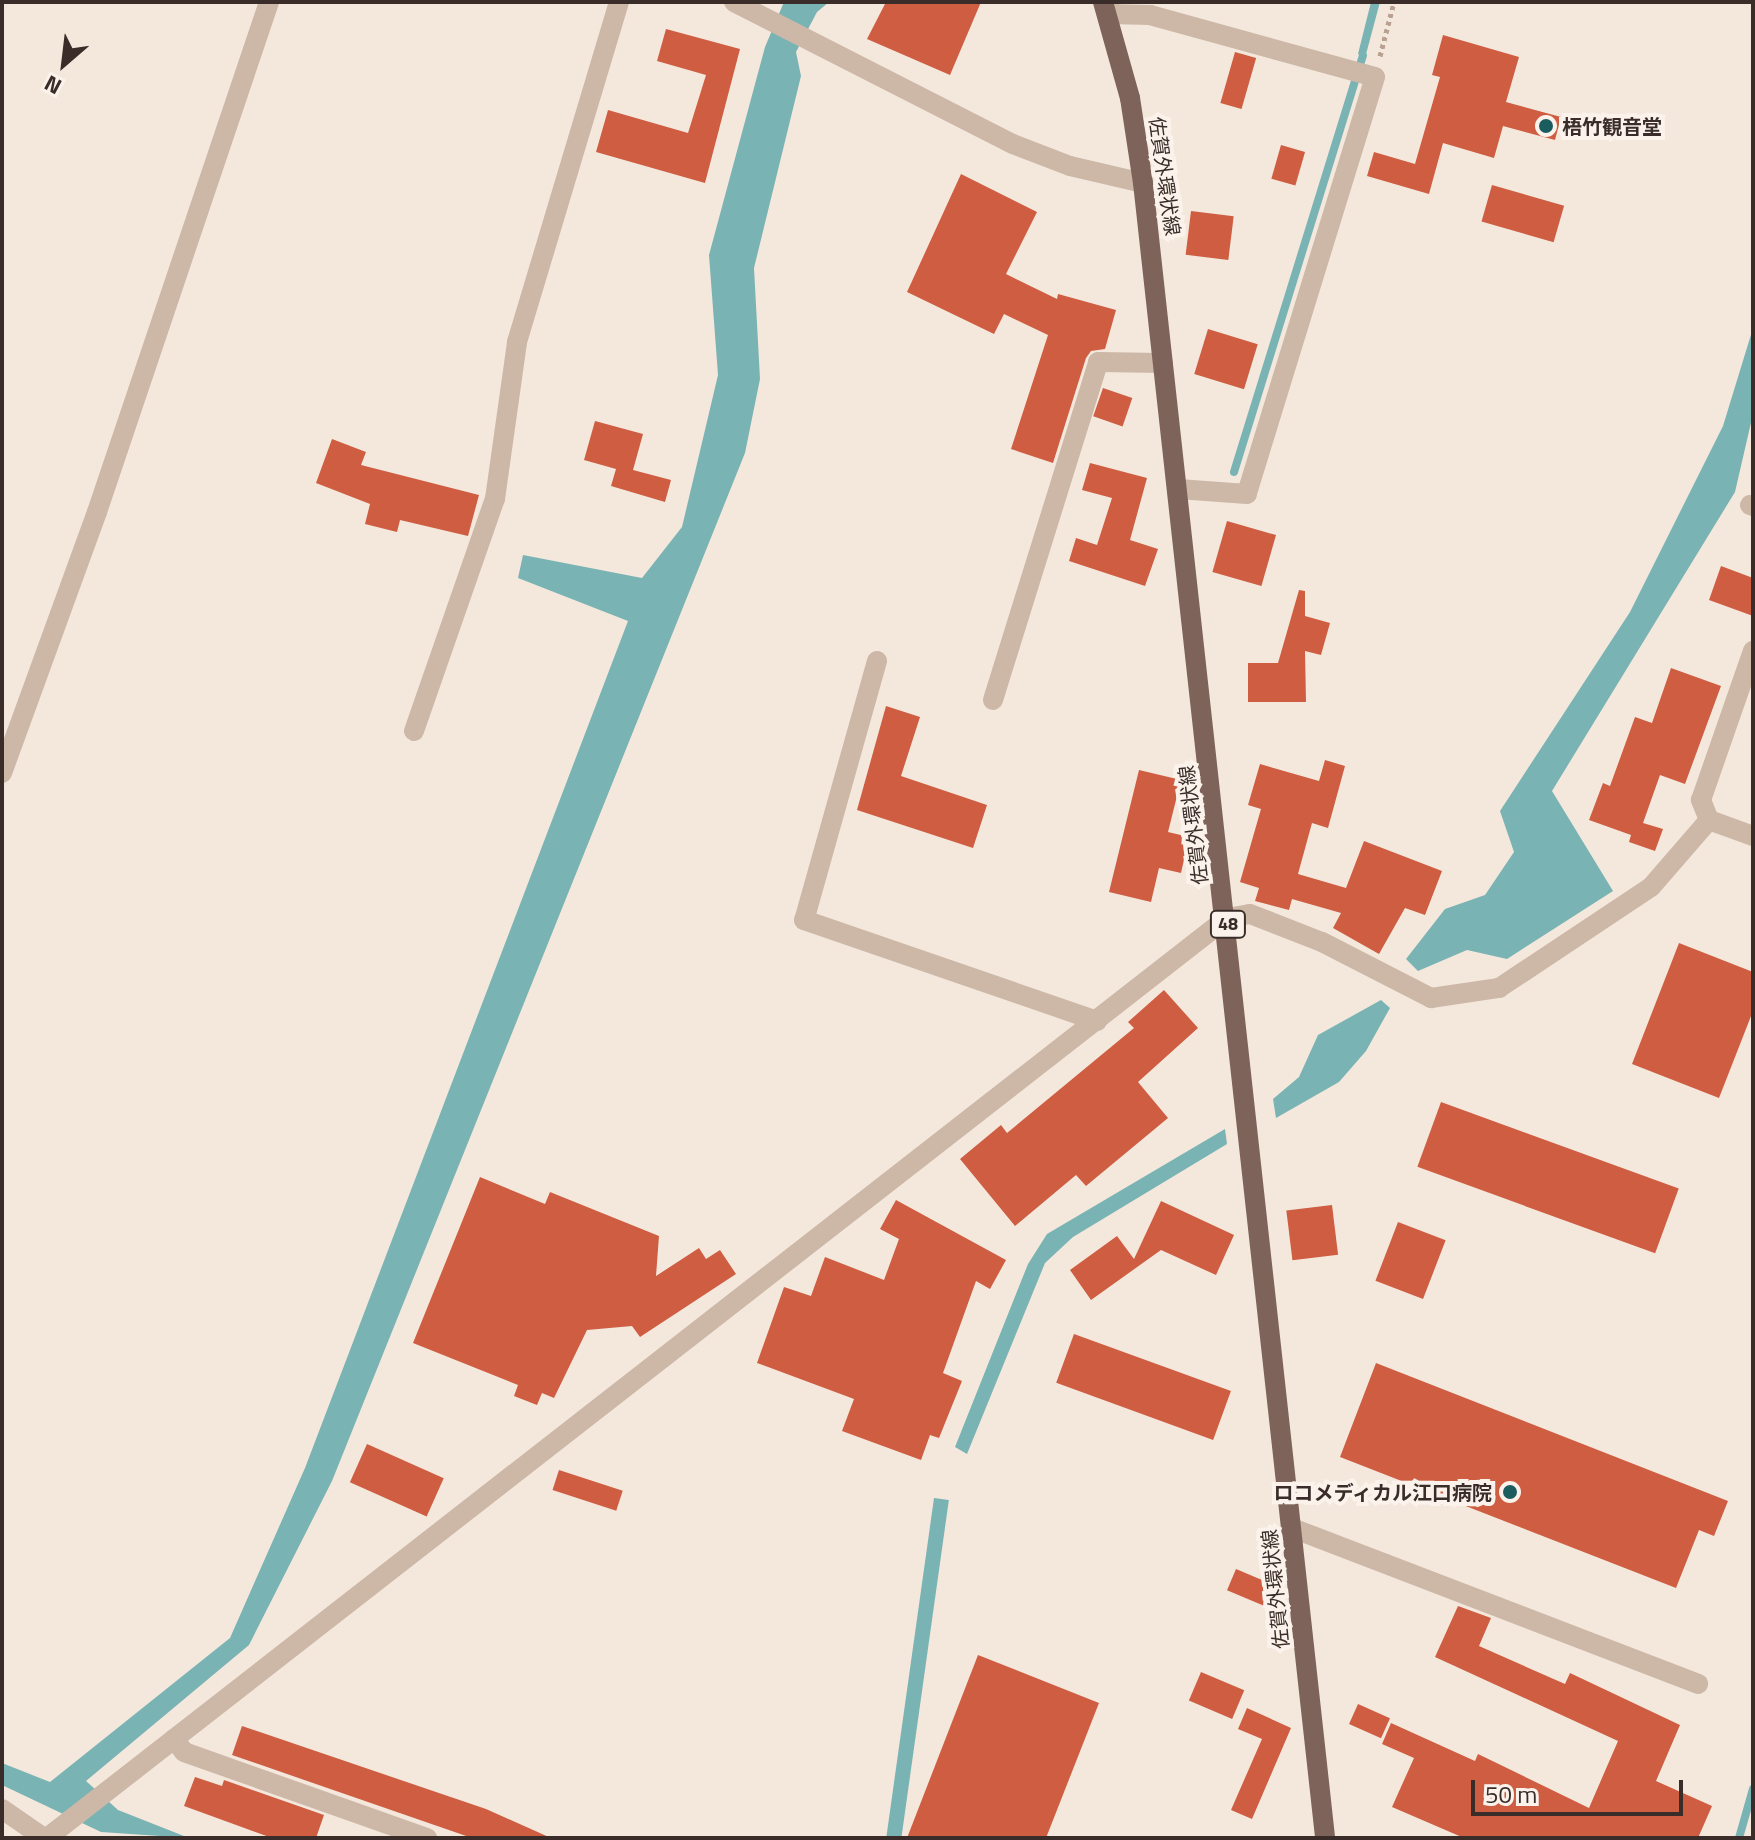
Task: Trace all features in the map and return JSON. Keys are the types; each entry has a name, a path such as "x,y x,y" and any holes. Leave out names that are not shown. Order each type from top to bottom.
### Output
{"main road":[{"name":"佐賀外環状線","path":"1107,6 1130,98 1143,183 1227,918 1325,1838"}],"street":[{"path":"2,773 97,512 269,2"},
{"path":"414,731 495,499 517,342 619,2"},
{"path":"734,2 1013,144 1070,166 1143,183"},
{"path":"1107,6 1375,77 1247,494 1178,489"},
{"path":"993,700 1098,362 1163,363"},
{"path":"1753,651 1701,800 1709,820 1753,836"},
{"path":"877,661 804,920 1097,1021"},
{"path":"2,1809 46,1838 69,1822 1227,918 1250,914 1322,942 1431,998 1499,988 1651,887 1709,820"},
{"path":"1292,1528 1698,1684"},
{"path":"174,1739 184,1752 427,1838"}],"path":[{"path":"1375,77 1394,2"}],"water":[{"path":"784,2 829,2 817,12 796,52 801,76 754,268 760,379 745,453 332,1481 249,1645 86,1781 118,1810 189,1838 101,1832 2,1785 2,1763 50,1782 230,1638 305,1468 628,621 518,578 523,555 642,578 682,527 718,375 709,255 765,47"},
{"path":"1371,2 1380,2 1365,58 1358,54"},
{"path":"1753,328 1753,414 1735,492 1552,791 1613,891 1507,959 1467,950 1418,971 1406,959 1445,909 1485,895 1514,852 1500,811 1630,612 1723,426"},
{"path":"1381,1000 1390,1008 1366,1051 1339,1082 1276,1118 1273,1099 1299,1077 1318,1035"},
{"path":"1225,1129 1227,1144 1073,1237 1045,1263 967,1454 955,1447 1028,1264 1047,1234"},
{"path":"934,1498 949,1500 901,1838 886,1838"}],"building":[{"path":"886,2 981,2 950,75 867,39"},
{"path":"666,29 740,49 705,183 596,152 608,110 688,133 706,75 657,61"},
{"path":"1443,35 1519,57 1506,102 1561,117 1555,140 1503,126 1494,158 1443,143 1429,194 1367,176 1374,152 1415,164 1440,77 1432,75"},
{"path":"1235,52 1256,58 1242,109 1220,103"},
{"path":"1281,145 1305,152 1295,186 1271,179"},
{"path":"961,174 1037,212 1006,274 1057,299 1058,294 1116,310 1105,349 1091,351 1086,358 1053,463 1011,449 1048,335 1004,314 994,334 907,292"},
{"path":"1492,185 1564,206 1554,242 1482,222"},
{"path":"1191,211 1234,216 1228,260 1186,255"},
{"path":"1208,329 1258,344 1244,389 1194,374"},
{"path":"1103,388 1132,398 1123,426 1093,416"},
{"path":"595,421 643,434 633,470 671,480 665,502 611,486 616,469 584,460"},
{"path":"332,439 366,452 361,465 479,495 468,536 400,520 397,532 365,524 370,504 316,483"},
{"path":"1090,463 1147,478 1130,540 1158,549 1145,586 1069,561 1076,538 1097,545 1112,498 1082,490"},
{"path":"1227,521 1276,535 1261,586 1212,572"},
{"path":"1721,566 1753,578 1753,616 1709,600"},
{"path":"1299,590 1305,591 1305,616 1330,623 1321,655 1305,651 1306,702 1248,702 1248,663 1278,663"},
{"path":"1671,668 1721,686 1685,784 1660,775 1643,823 1663,829 1655,851 1629,842 1631,835 1589,820 1603,783 1610,786 1635,717 1652,723"},
{"path":"886,706 920,717 901,776 987,805 973,848 857,810"},
{"path":"1325,760 1345,766 1328,828 1312,823 1298,874 1346,888 1364,841 1442,871 1425,915 1405,908 1379,954 1333,928 1341,913 1292,899 1289,910 1255,901 1259,888 1240,882 1261,809 1248,805 1260,764 1319,781"},
{"path":"1139,770 1181,780 1168,832 1189,837 1181,873 1159,868 1151,902 1109,892"},
{"path":"1679,943 1753,972 1753,1011 1719,1098 1632,1064"},
{"path":"1164,990 1198,1028 1138,1082 1168,1118 1086,1186 1076,1175 1015,1226 960,1159 1001,1125 1007,1133 1134,1028 1128,1022"},
{"path":"1441,1102 1679,1189 1655,1253 1417,1167"},
{"path":"480,1177 545,1204 550,1192 659,1236 656,1276 699,1248 706,1259 720,1250 736,1274 640,1337 632,1326 587,1330 554,1398 542,1393 537,1405 514,1396 518,1385 413,1343"},
{"path":"896,1200 1006,1260 990,1289 976,1281 943,1373 962,1381 939,1438 930,1435 921,1460 842,1431 854,1399 757,1363 784,1287 811,1296 825,1257 884,1280 899,1239 880,1229"},
{"path":"1161,1201 1234,1235 1216,1275 1161,1250 1091,1300 1070,1270 1117,1236 1134,1259"},
{"path":"1332,1205 1338,1255 1292,1260 1286,1211"},
{"path":"1398,1222 1446,1240 1423,1299 1375,1281"},
{"path":"1074,1334 1231,1391 1213,1440 1056,1383"},
{"path":"1376,1363 1728,1501 1714,1536 1699,1530 1676,1588 1340,1457"},
{"path":"367,1444 444,1478 427,1517 350,1482"},
{"path":"559,1470 623,1491 616,1511 553,1490"},
{"path":"1236,1569 1273,1585 1264,1606 1227,1590"},
{"path":"1458,1606 1491,1618 1479,1646 1565,1684 1570,1673 1680,1725 1656,1781 1712,1806 1698,1838 1464,1838 1392,1807 1414,1758 1382,1744 1391,1723 1475,1761 1478,1754 1589,1808 1618,1741 1435,1657"},
{"path":"978,1655 1099,1703 1046,1838 907,1838"},
{"path":"1201,1672 1244,1690 1232,1719 1189,1701"},
{"path":"1358,1704 1390,1718 1381,1738 1349,1724"},
{"path":"1247,1708 1291,1728 1252,1819 1231,1810 1262,1739 1238,1729"},
{"path":"242,1726 486,1809 551,1838 472,1838 232,1755"},
{"path":"195,1777 222,1786 224,1780 324,1815 316,1838 272,1838 184,1806"}],"waterway":[{"path":"1234,472 1363,56"},
{"path":"1739,1838 1753,1789"}],"place":[{"name":"梧竹観音堂","path":"1546,126"},
{"name":"ロコメディカル江口病院","path":"1510,1492"}]}
